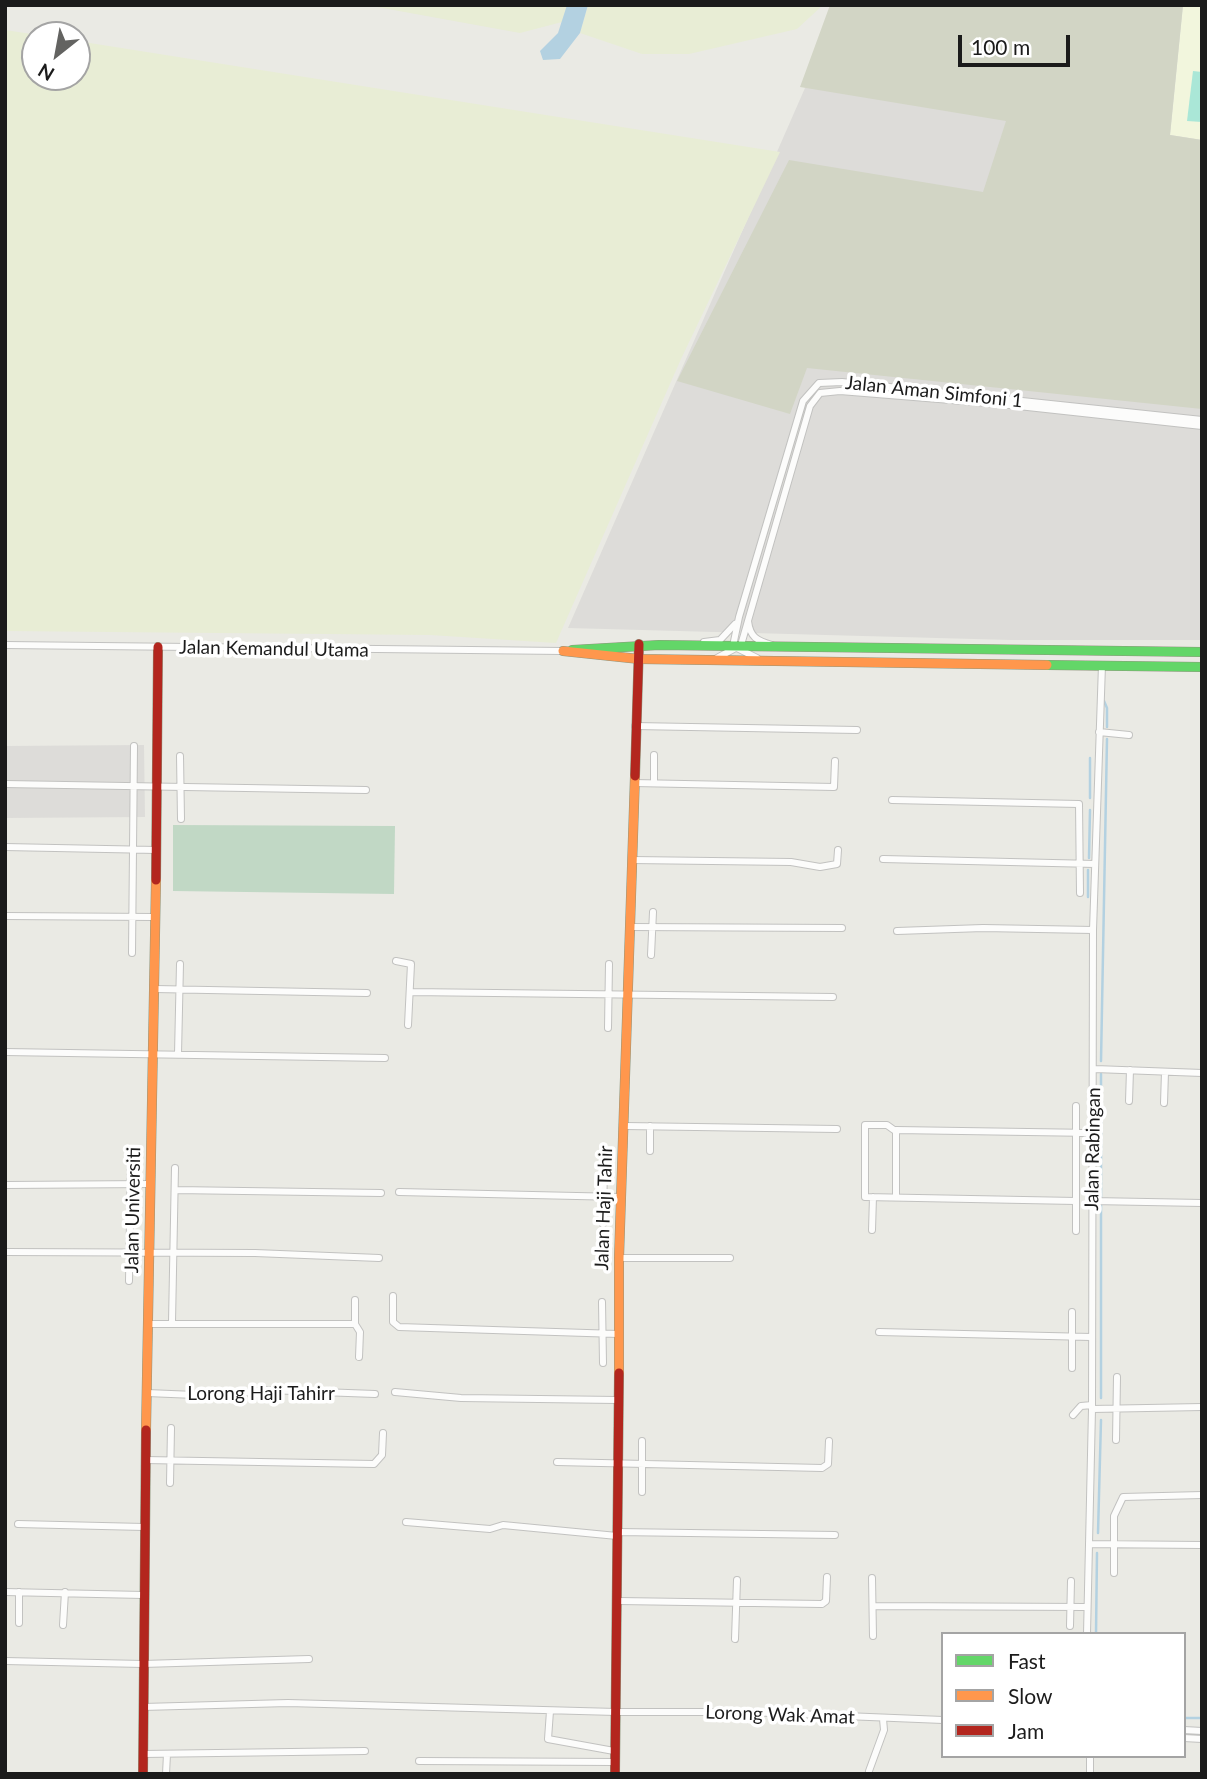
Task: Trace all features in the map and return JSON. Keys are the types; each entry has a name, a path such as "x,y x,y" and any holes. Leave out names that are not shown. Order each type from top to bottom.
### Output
{"street":[{"name":"Jalan Aman Simfoni 1","path":"737,647 739,617 803,401 820,383 842,382 1202,420"},
{"name":"Jalan Aman Simfoni 1","path":"737,647 810,406 820,393 840,391 1000,404 1202,426"},
{"path":"747,615 749,632 758,641 780,648"},
{"path":"699,643 728,635 739,617"},
{"path":"563,651 639,644 699,643 780,648 1202,652"},
{"name":"Jalan Haji Tahir","path":"615,1774 619,1601 619,1258 639,644"},
{"name":"Jalan Kemandul Utama","path":"5,645 563,651"},
{"path":"711,660 737,647"},
{"path":"737,647 761,660"},
{"name":"Jalan Universiti","path":"143,1774 149,1184 155,1054 158,648"},
{"path":"563,651 639,659 1202,667"},
{"name":"Jalan Rabingan","path":"1087,1632 1085,1607 1089,1544 1091,1337 1099,1201 1093,1133 1093,930 1101,665"},
{"path":"635,726 857,730"},
{"path":"1099,732 1129,735"},
{"path":"132,953 134,746"},
{"path":"654,755 654,783"},
{"path":"180,756 181,819"},
{"path":"634,783 834,787 835,761"},
{"path":"5,784 366,790"},
{"path":"892,800 1079,804 1080,893"},
{"path":"5,847 156,850"},
{"path":"632,860 792,862 820,867 837,864 838,850"},
{"path":"883,859 1095,864"},
{"path":"651,955 653,912"},
{"path":"5,916 154,917"},
{"path":"630,927 842,928"},
{"path":"897,931 983,928 1093,930"},
{"path":"396,961 411,962 408,1025"},
{"path":"178,1054 180,964"},
{"path":"608,1028 609,964"},
{"path":"155,989 367,993"},
{"path":"410,992 833,998"},
{"path":"5,1052 385,1058"},
{"path":"1095,1069 1202,1073"},
{"path":"1129,1101 1130,1070"},
{"path":"1164,1103 1165,1072"},
{"path":"1076,1106 1076,1231"},
{"path":"1076,1200 873,1197 864,1194 865,1125 887,1125 895,1130 1093,1133"},
{"path":"625,1126 837,1129"},
{"path":"650,1126 650,1151"},
{"path":"895,1130 896,1197"},
{"path":"129,1281 131,1157"},
{"path":"603,1224 604,1165"},
{"path":"172,1322 175,1168"},
{"path":"5,1185 149,1184"},
{"path":"175,1190 381,1193"},
{"path":"399,1192 621,1197"},
{"path":"872,1230 873,1197"},
{"path":"1099,1201 1202,1203"},
{"path":"5,1252 379,1258"},
{"path":"619,1258 730,1258"},
{"path":"393,1296 393,1322 399,1327 618,1334"},
{"path":"355,1300 355,1324 360,1332 359,1357"},
{"path":"602,1302 603,1363"},
{"path":"1072,1312 1072,1368"},
{"path":"148,1324 355,1324"},
{"path":"879,1332 1091,1337"},
{"path":"1116,1440 1117,1377"},
{"name":"Lorong Haji Tahirr","path":"147,1392 219,1396 267,1390 375,1394"},
{"path":"395,1392 461,1398 618,1400"},
{"path":"1073,1415 1081,1406 1202,1407"},
{"path":"170,1483 171,1428"},
{"path":"145,1460 374,1464 382,1455 383,1433"},
{"path":"642,1441 642,1492"},
{"path":"557,1462 822,1468 828,1464 829,1441"},
{"path":"1114,1573 1114,1516 1123,1497 1202,1495"},
{"path":"406,1522 490,1529 503,1525 617,1534 835,1535"},
{"path":"18,1524 144,1527"},
{"path":"1089,1544 1202,1545"},
{"path":"619,1601 822,1604 826,1601 827,1577"},
{"path":"872,1578 873,1636"},
{"path":"735,1639 737,1580"},
{"path":"1070,1626 1071,1581"},
{"path":"5,1592 143,1595"},
{"path":"19,1592 19,1623"},
{"path":"63,1625 65,1592"},
{"path":"874,1606 1085,1607"},
{"path":"5,1661 143,1664 309,1659"},
{"name":"Lorong Wak Amat","path":"144,1707 288,1703 551,1711 747,1712 941,1720"},
{"path":"551,1711 548,1739 614,1751"},
{"path":"869,1772 884,1730 883,1719"},
{"path":"144,1754 365,1751"},
{"path":"166,1774 167,1754"},
{"path":"419,1760 615,1762"}],"shaded area":[{"path":"366,5 567,5 562,22 520,33"},
{"path":"588,5 823,5 797,29 689,54 642,54 580,33"},
{"path":"830,5 1183,5 1170,135 1202,140 1202,409 807,368 790,414 677,381 789,160 983,192 1006,121 800,87"},
{"path":"833,5 1202,5 1202,640 1011,640 568,628 805,88"},
{"path":"1183,5 1202,5 1202,140 1170,135"},
{"path":"5,30 21,32 21,91 91,91 91,43 780,152 681,359 556,643 430,635 5,631"},
{"path":"144,745 145,817 5,818 5,746"},
{"path":"173,825 395,826 394,894 173,891"}],"green space":[{"path":"1193,71 1202,72 1202,122 1187,121"}],"water":[{"path":"567,5 588,5 580,33 560,59 543,60 540,51 558,33"}],"waterway":[{"path":"1104,701 1107,708 1107,727"},
{"path":"1101,1061 1107,739"},
{"path":"1090,758 1090,798"},
{"path":"1089,858 1090,810"},
{"path":"1088,870 1088,897"},
{"path":"1101,1074 1101,1398"},
{"path":"1098,1533 1101,1420"},
{"path":"1096,1632 1097,1553"},
{"path":"1186,1718 1202,1718"}],"traffic: fast":[{"path":"572,650 659,645 1202,652"},
{"path":"1047,665 1202,667"}],"traffic: slow":[{"path":"563,651 639,659 1047,665"},
{"path":"619,1373 619,1258 635,776"},
{"path":"146,1430 156,880"}],"traffic: jam":[{"path":"635,776 639,644"},
{"path":"156,880 158,647"},
{"path":"615,1774 619,1373"},
{"path":"143,1774 146,1430"}]}
